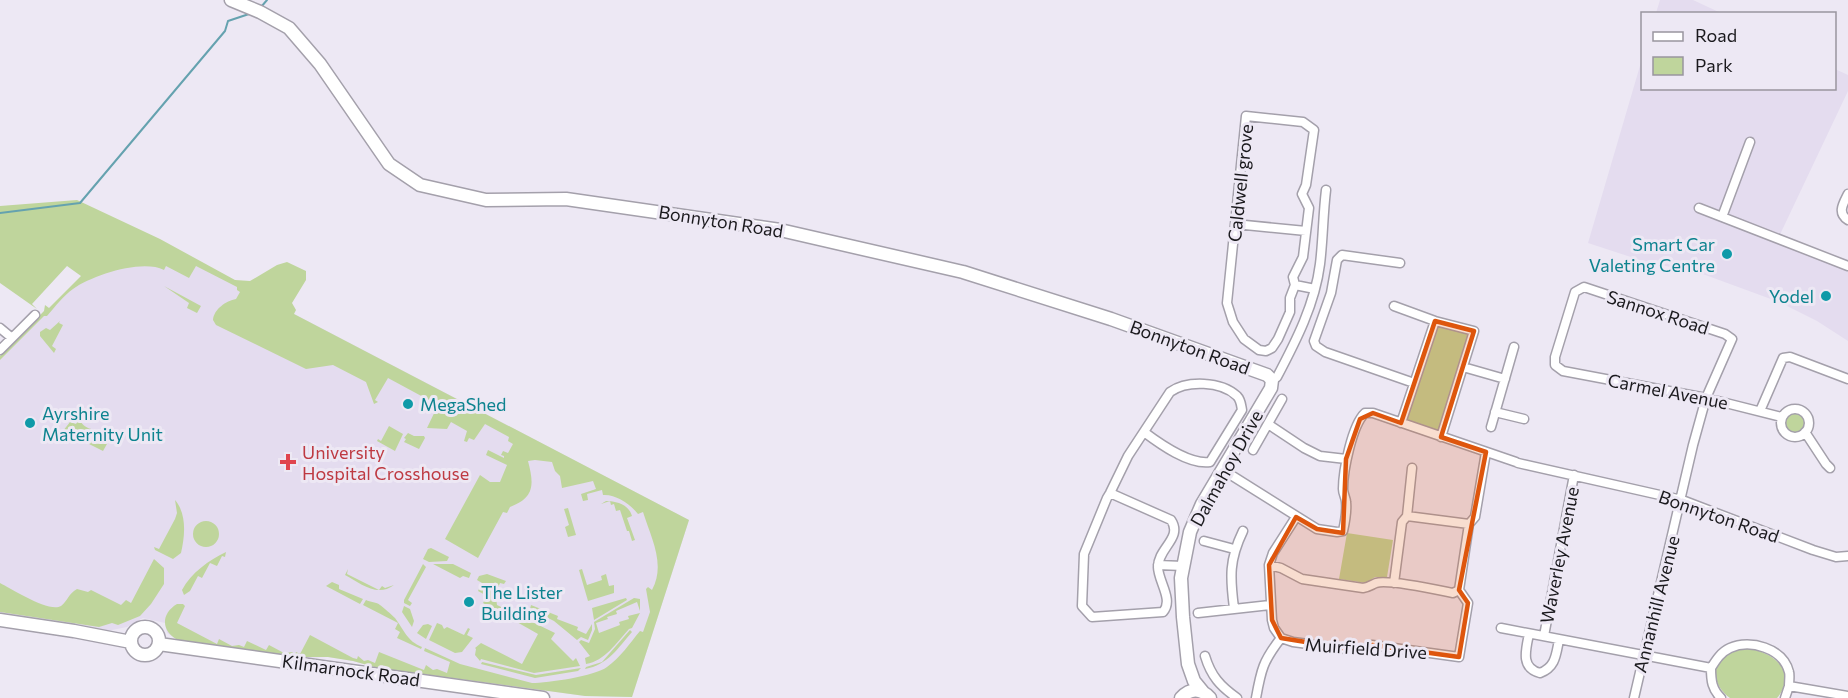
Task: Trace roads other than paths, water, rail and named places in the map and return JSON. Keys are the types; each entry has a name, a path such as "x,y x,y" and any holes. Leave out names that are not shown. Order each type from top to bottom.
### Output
{"street":[{"name":"Bonnyton Road","path":"231,0 256,10 289,28 320,63 389,164 420,185 486,200 566,199 780,230 963,272 1111,319 1267,375 1272,380"},
{"name":"Caldwell grove","path":"1246,116 1303,122 1314,130 1306,185 1302,194 1309,208 1303,257 1293,277 1295,285 1290,298 1290,312 1278,339 1272,348 1266,351 1259,350 1244,339 1233,322 1227,303 1235,224 1246,116"},
{"path":"1722,217 1750,142"},
{"path":"1272,380 1277,377 1297,340 1315,289 1320,264 1326,190"},
{"path":"1848,194 1841,210 1842,215 1848,220"},
{"path":"1699,208 1848,266"},
{"name":"Caldwell grove","path":"1235,224 1306,231"},
{"path":"1400,263 1342,255 1337,260 1331,293 1314,341 1316,346 1325,352 1414,383"},
{"path":"1295,285 1315,289"},
{"name":"Sannox Road","path":"1555,364 1555,357 1575,292 1584,287 1725,334 1732,339"},
{"path":"1394,306 1435,321 1474,331 1441,436"},
{"path":"0,350 35,315"},
{"path":"1401,423 1435,321"},
{"path":"0,328 12,338"},
{"name":"Annanhill Avenue","path":"1634,698 1693,445 1706,398 1732,339"},
{"path":"1491,427 1514,347"},
{"path":"1760,411 1783,358 1790,357 1848,379"},
{"name":"Carmel Avenue","path":"1555,364 1563,371 1706,398 1781,417 1794,408 1804,412 1809,423 1805,432"},
{"path":"1463,367 1505,378"},
{"name":"Dalmahoy Drive","path":"1188,664 1182,617 1181,578 1194,522 1202,504 1271,388 1272,380"},
{"path":"1110,493 1171,520 1174,525 1174,536 1159,558 1158,565 1159,579 1167,602 1167,608 1163,612 1092,616 1082,606 1084,554 1110,493 1128,456 1170,392 1179,386 1209,384 1237,396 1240,400 1242,410 1210,462 1203,463 1184,456 1162,445 1144,432"},
{"path":"1253,450 1282,399"},
{"path":"1496,412 1524,420"},
{"name":"Bonnyton Road","path":"1346,459 1360,419 1365,413 1372,413 1517,462 1682,500 1814,550 1836,557 1848,556"},
{"path":"1781,417 1781,427 1788,435 1798,437 1805,432 1830,468"},
{"path":"1223,470 1317,529 1343,531 1346,502 1342,491 1346,459 1320,456 1268,424"},
{"name":"Muirfield Drive","path":"1269,565 1270,605 1274,628 1281,638 1293,642 1361,651 1372,645 1459,657 1468,603 1460,590 1469,524 1475,517 1486,452"},
{"path":"1394,583 1402,522 1407,516 1412,468"},
{"name":"Waverley Avenue","path":"1544,636 1574,475"},
{"path":"1400,480 1410,482"},
{"path":"1407,516 1469,524"},
{"path":"1296,517 1273,553 1269,565 1281,568 1302,579 1363,588 1370,587 1377,582 1453,592 1460,590"},
{"path":"1234,608 1231,578 1234,549 1244,531"},
{"path":"1204,541 1234,549"},
{"path":"1158,565 1183,566"},
{"path":"1198,613 1270,605"},
{"name":"Kilmarnock Road","path":"0,620 131,642 134,650 142,656 152,654 159,644 543,698"},
{"path":"131,642 134,632 144,627 155,631 159,637 159,644"},
{"path":"1500,628 1712,668"},
{"path":"1529,634 1525,654 1526,663 1530,669 1540,673 1550,669 1559,640"},
{"path":"1256,698 1261,668 1281,638"},
{"path":"1721,698 1714,691 1711,681 1712,668 1718,657 1730,648 1746,644 1766,647 1780,657 1789,671 1789,686 1785,698"},
{"path":"1204,656 1214,679 1237,698"},
{"path":"1188,664 1194,681 1207,695"},
{"path":"1181,697 1188,664"},
{"path":"1789,686 1848,696"},
{"path":"1181,697 1192,690 1207,695"}],"waterway":[{"path":"261,7 267,0"},
{"path":"0,213 80,203 225,31 228,21 252,13"}],"place":[{"name":"Smart Car Valeting Centre","path":"1727,254"},
{"name":"Yodel","path":"1826,296"},
{"name":"MegaShed","path":"408,404"},
{"name":"Ayrshire Maternity Unit","path":"30,423"},
{"name":"University Hospital Crosshouse","path":"288,462"},
{"name":"The Lister Building","path":"469,602"}]}
